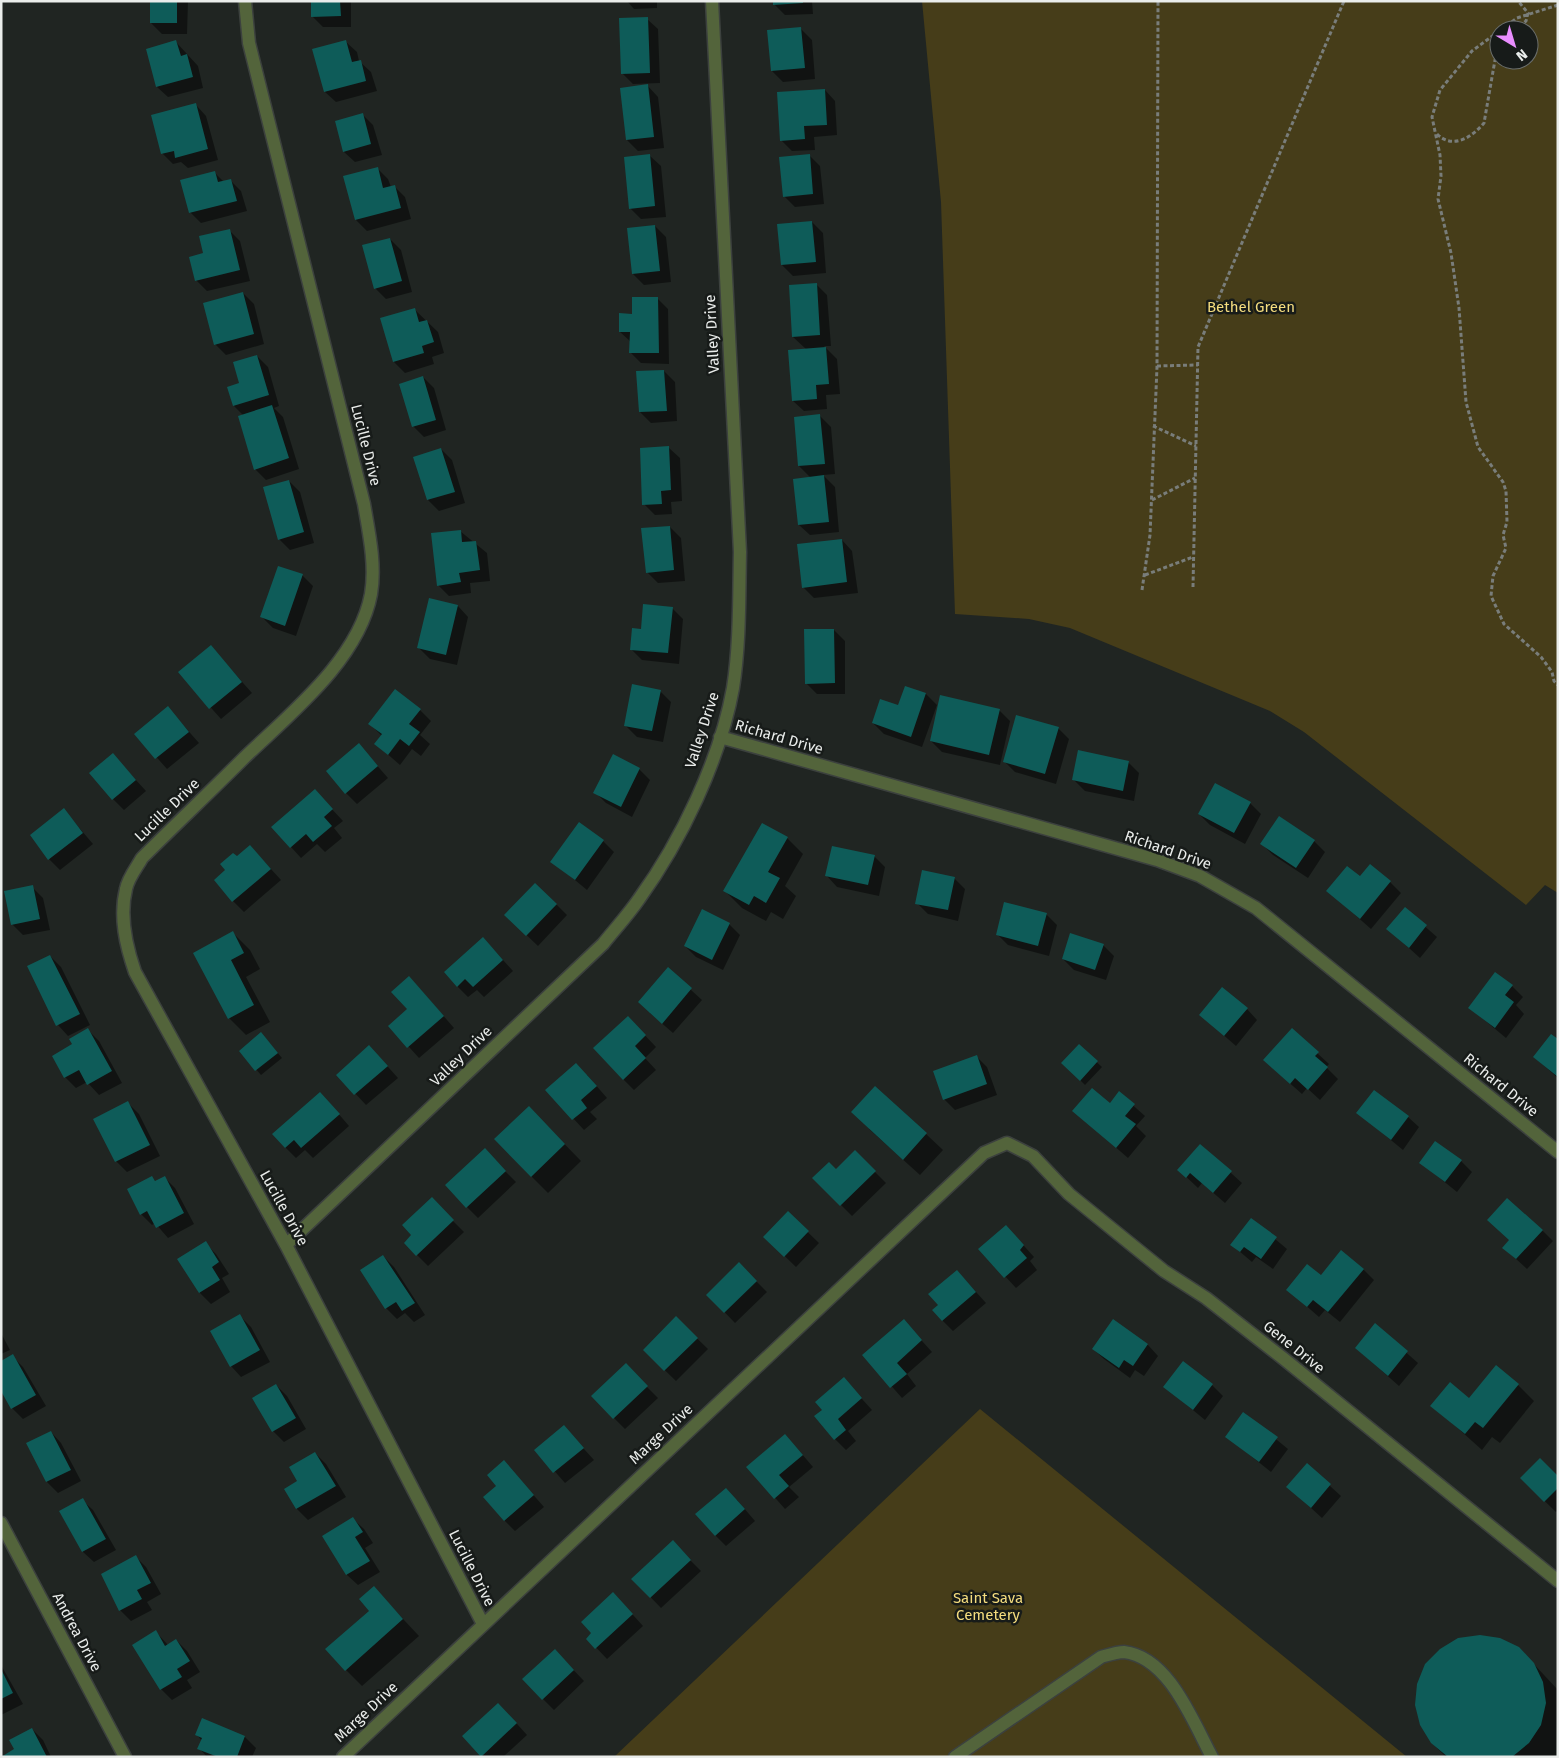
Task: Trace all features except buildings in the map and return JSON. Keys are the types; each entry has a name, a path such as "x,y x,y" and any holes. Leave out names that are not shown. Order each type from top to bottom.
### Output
{"street":[{"name":"Lucille Drive","path":"246,1 249,43 364,504 371,548 371,594 359,631 336,665 302,702 142,858 126,888 123,917 126,947 135,972 286,1245 483,1624"},
{"name":"Valley Drive","path":"286,1245 603,944 639,899 672,847 699,791 720,737 733,688 738,634 740,552 712,1"},
{"name":"Richard Drive","path":"720,737 1147,858 1200,876 1256,908 1558,1152"},
{"name":"Gene Drive","path":"1007,1143 1033,1156 1069,1194 1164,1271 1206,1298 1276,1353 1558,1581"},
{"name":"Marge Drive","path":"343,1757 984,1153 1007,1143"},
{"name":"Andrea Drive","path":"1,1523 125,1757"},
{"path":"955,1757 1101,1657 1122,1652 1139,1656 1156,1667 1170,1682 1212,1757"}],"path":[{"path":"1142,590 1152,500 1156,366 1158,1"},
{"path":"1193,588 1198,347 1344,1"},
{"path":"1518,1 1528,13"},
{"path":"1558,5 1528,13 1500,29 1472,51 1444,84 1434,105 1432,117 1438,140 1441,176 1438,199 1454,270 1466,402 1478,447 1503,482 1506,491 1507,522 1503,535 1506,548 1493,576 1491,596 1504,624 1538,654 1552,672 1558,686"},
{"path":"1526,20 1528,13"},
{"path":"1438,140 1459,142 1484,123 1493,70"},
{"path":"1437,134 1444,140"},
{"path":"1156,366 1198,365"},
{"path":"1153,426 1196,446"},
{"path":"1152,500 1195,478"},
{"path":"1145,575 1194,557"}],"green space":[{"name":"Bethel Green","path":"922,1 1558,1 1558,893 1545,885 1526,905 1304,732 1270,711 1070,628 1029,619 955,614 941,202"},
{"name":"Saint Sava Cemetery","path":"980,1409 1407,1757 614,1757"}]}
